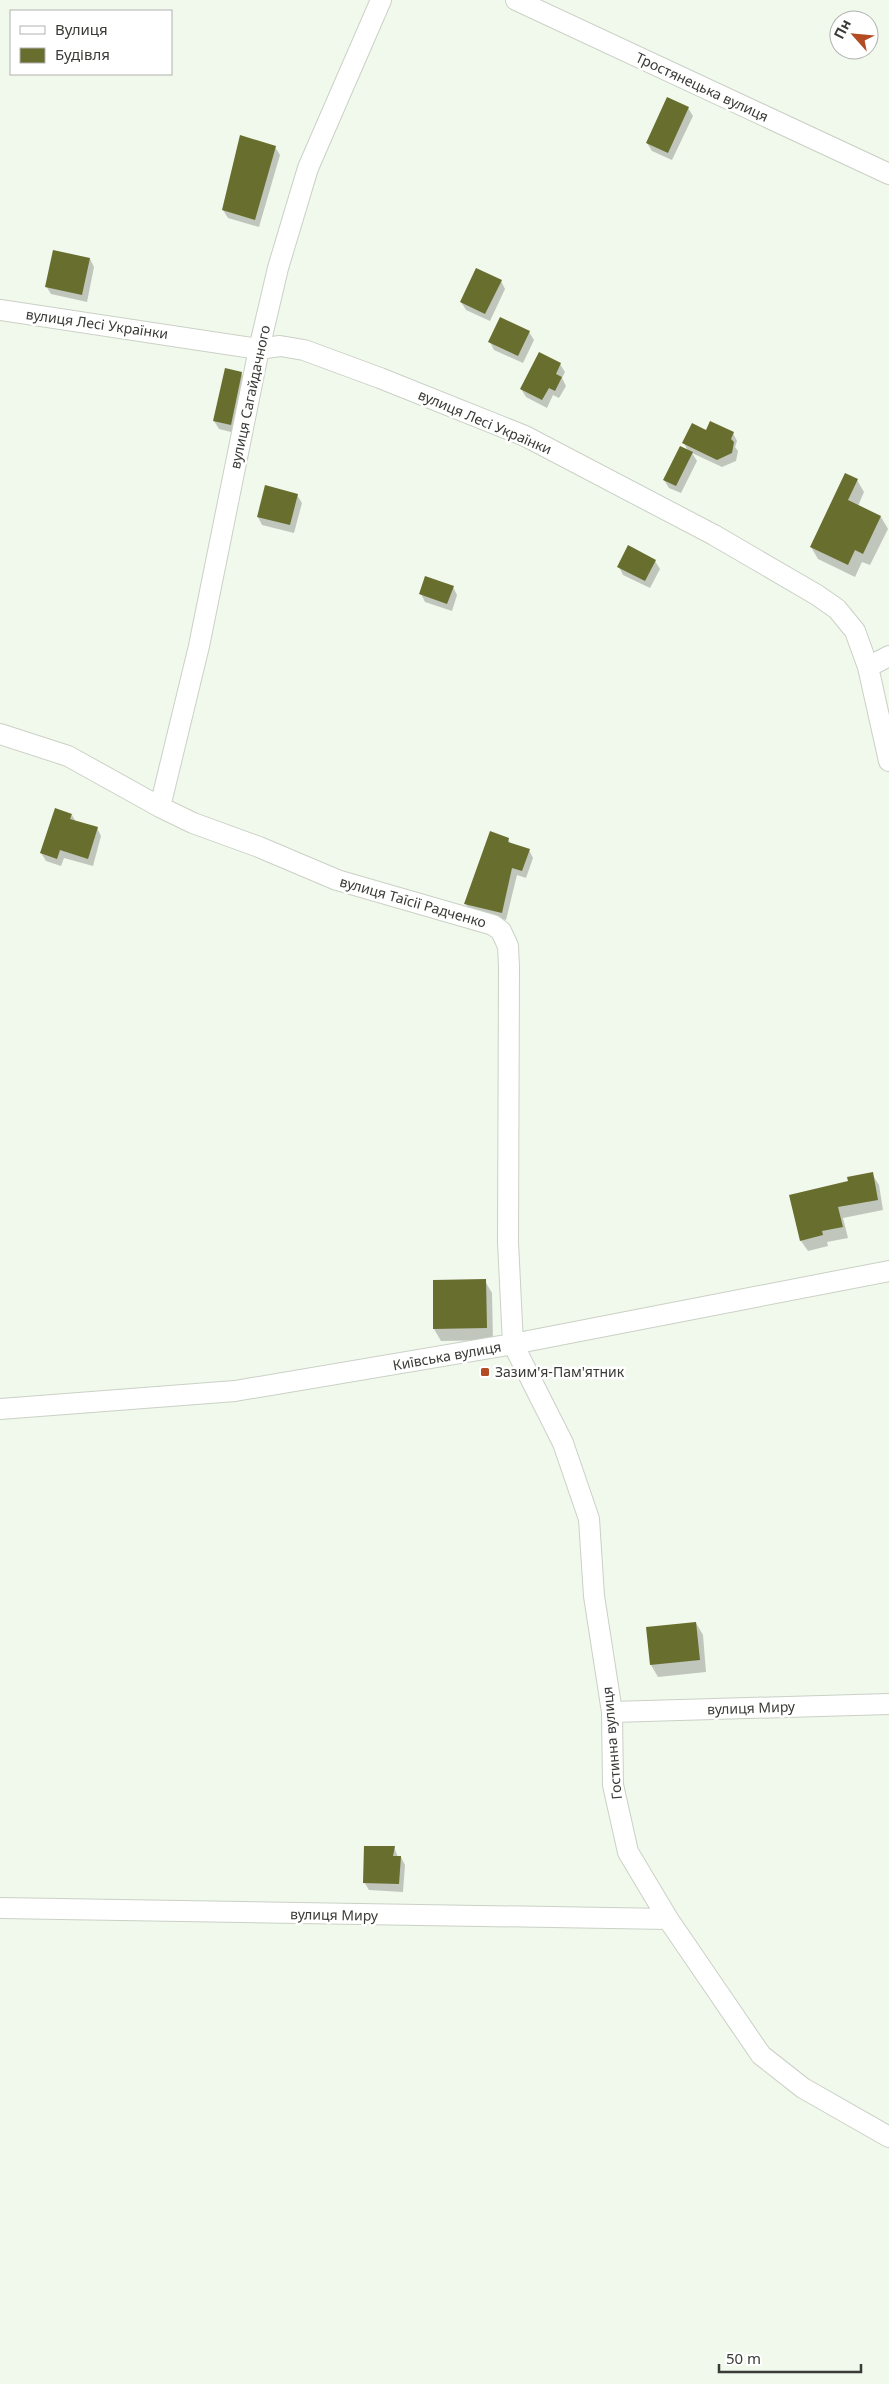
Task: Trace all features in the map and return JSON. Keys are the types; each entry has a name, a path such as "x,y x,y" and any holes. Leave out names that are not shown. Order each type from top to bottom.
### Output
{"street":[{"name":"вулиця Сагайдачного","path":"160,808 199,646 259,349 278,268 308,168 381,0"},
{"name":"Тростянецька вулиця","path":"516,0 889,174"},
{"name":"вулиця Лесі Українки","path":"0,310 259,349 280,346 304,350 525,436 714,535 817,595 837,609 855,631 868,667 889,761"},
{"path":"868,667 889,656"},
{"name":"вулиця Таїсії Радченко","path":"0,734 68,756 160,808 337,880 484,921 502,931 508,946 509,967 508,1242 513,1344"},
{"name":"Київська вулиця","path":"0,1409 235,1391 513,1344 889,1271"},
{"name":"Гостинна вулиця","path":"513,1344 563,1443 589,1519 594,1596 612,1712 613,1785 628,1852 668,1919 761,2055 803,2088 889,2137"},
{"name":"вулиця Миру","path":"612,1712 889,1704"},
{"name":"вулиця Миру","path":"0,1908 668,1919"}],"building":[{"path":"667,97 689,107 668,153 646,143"},
{"path":"240,135 276,146 255,220 222,210"},
{"path":"53,250 90,258 82,295 45,287"},
{"path":"476,268 502,280 485,314 460,302"},
{"path":"500,317 530,331 518,356 488,342"},
{"path":"539,352 561,363 556,374 562,377 555,391 549,388 542,400 520,389"},
{"path":"225,368 242,372 231,425 213,421"},
{"path":"710,421 734,432 731,439 734,442 732,453 717,460 682,443 692,423 706,430"},
{"path":"680,446 693,452 676,486 663,480"},
{"path":"845,473 858,479 848,500 881,516 863,554 855,550 848,565 810,547"},
{"path":"265,485 298,494 290,525 257,517"},
{"path":"628,545 656,560 645,581 617,567"},
{"path":"425,576 454,586 447,604 419,594"},
{"path":"55,808 72,814 70,819 98,827 88,859 60,850 57,859 40,853"},
{"path":"490,831 509,838 508,842 530,849 522,871 512,868 502,913 464,904"},
{"path":"873,1172 878,1200 838,1207 843,1227 822,1231 823,1235 800,1241 789,1195 848,1181 847,1177"},
{"path":"486,1279 487,1328 433,1329 433,1280"},
{"path":"696,1622 700,1660 650,1665 646,1627"},
{"path":"364,1846 395,1846 393,1856 401,1856 399,1884 363,1883"}],"place":[{"name":"Зазим'я-Пам'ятник","path":"485,1372"}]}
